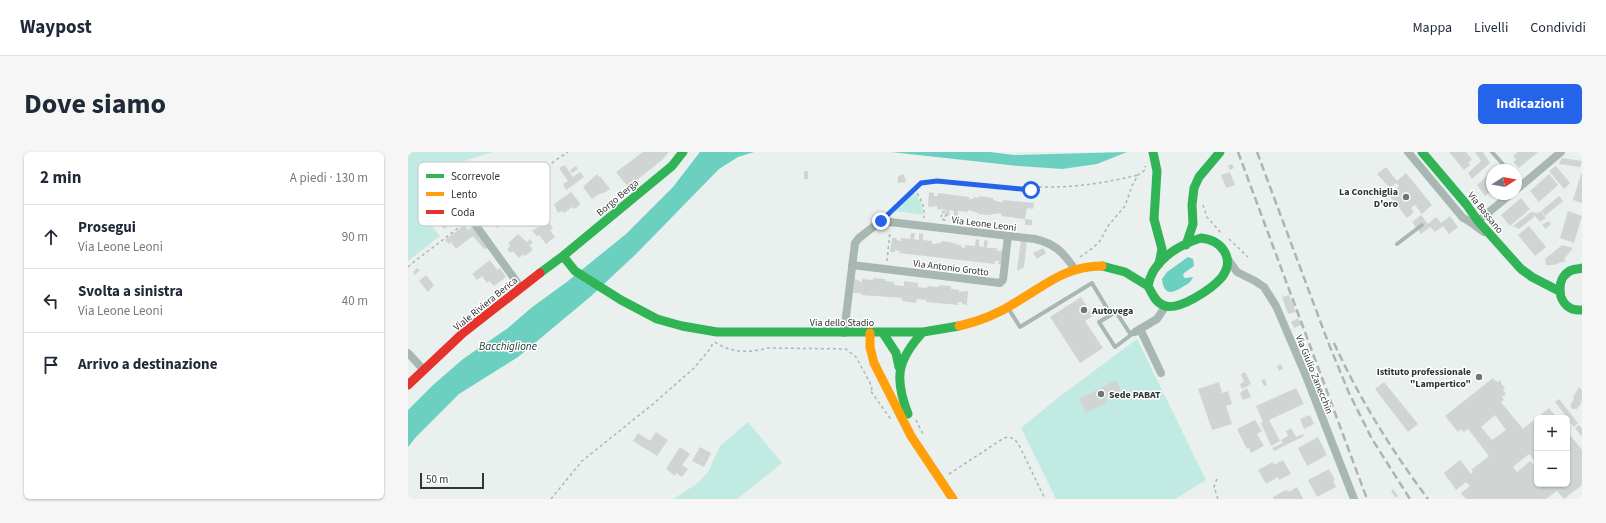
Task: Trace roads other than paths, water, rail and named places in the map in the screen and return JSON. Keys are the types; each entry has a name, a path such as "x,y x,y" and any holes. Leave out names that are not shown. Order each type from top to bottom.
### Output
{"main road":[{"name":"Borgo Berga","path":"563,256 672,166 682,152"},
{"path":"1184,246 1193,224 1192,205 1194,188 1199,177 1220,152"},
{"name":"Via Bassano","path":"1422,152 1466,204 1478,221 1522,269 1532,277 1559,291"},
{"path":"1149,269 1196,239 1206,238 1220,244 1226,256 1226,269 1221,278 1186,302 1175,307 1165,307 1155,299 1148,286 1149,269 1162,249 1154,219 1157,171 1153,155"},
{"path":"1193,224 1206,238"},
{"path":"1159,237 1164,243 1184,246"},
{"name":"Via dello Stadio","path":"563,256 575,270 621,300 657,319 715,337 923,332 948,329 972,323 1008,308 1072,265 1106,266 1127,272 1148,286"},
{"name":"Viale Riviera Berica","path":"408,385 423,369 466,332 563,256"},
{"path":"1581,311 1568,306 1561,297 1559,286 1563,277 1568,272 1574,269 1582,268"},
{"name":"Via dello Stadio","path":"1127,272 1149,269"},
{"path":"1540,280 1563,277"},
{"path":"899,367 905,353 923,332"},
{"path":"870,333 870,347 874,363 911,436 953,499"},
{"path":"883,333 896,353 899,367 898,386 901,399 923,452"}],"street":[{"path":"1408,152 1463,218 1468,220 1474,227 1491,236"},
{"path":"1522,182 1561,152"},
{"path":"1478,221 1504,200"},
{"name":"Via Leone Leoni","path":"852,265 855,243 859,238 881,221 1035,239 1049,243 1063,253 1072,265"},
{"path":"476,226 522,288"},
{"name":"Via Antonio Grotto","path":"852,265 1000,283 1003,280 1008,236"},
{"name":"Via Giulio Zanecchin","path":"1226,256 1237,272 1264,286 1276,306 1306,376 1354,499"},
{"path":"844,333 852,265"},
{"path":"1221,278 1237,272"},
{"path":"1161,373 1136,332 1157,319 1165,307"},
{"path":"408,353 423,369"}],"lane":[{"path":"1492,152 1503,164"},
{"path":"1397,244 1422,225"},
{"path":"1008,308 1020,327 1092,283 1111,315"},
{"path":"1116,312 1136,332 1115,347 1100,322 1116,312"}],"water":[{"name":"Bacchiglione","path":"700,152 754,152 738,157 719,169 636,254 590,297 518,357 459,394 408,447 408,410 433,385 463,359 508,328 531,308 568,281 626,234 673,187"},
{"path":"891,152 990,152 1014,155 1127,152 1097,164 1062,169 1019,166"},
{"path":"1188,257 1193,259 1194,266 1184,273 1183,276 1185,278 1193,277 1189,283 1176,291 1167,291 1163,285 1162,279 1167,272"}],"railway":[{"path":"1238,152 1367,499"},
{"path":"1257,152 1328,342 1349,393 1372,439 1410,499"},
{"path":"1334,343 1354,384 1377,424 1428,499"}],"place":[{"name":"La Conchiglia D'oro","path":"1406,197"},
{"name":"Autovega","path":"1084,310"},
{"name":"Istituto professionale \"Lampertico\"","path":"1479,377"},
{"name":"Sede PABAT","path":"1101,394"}]}
